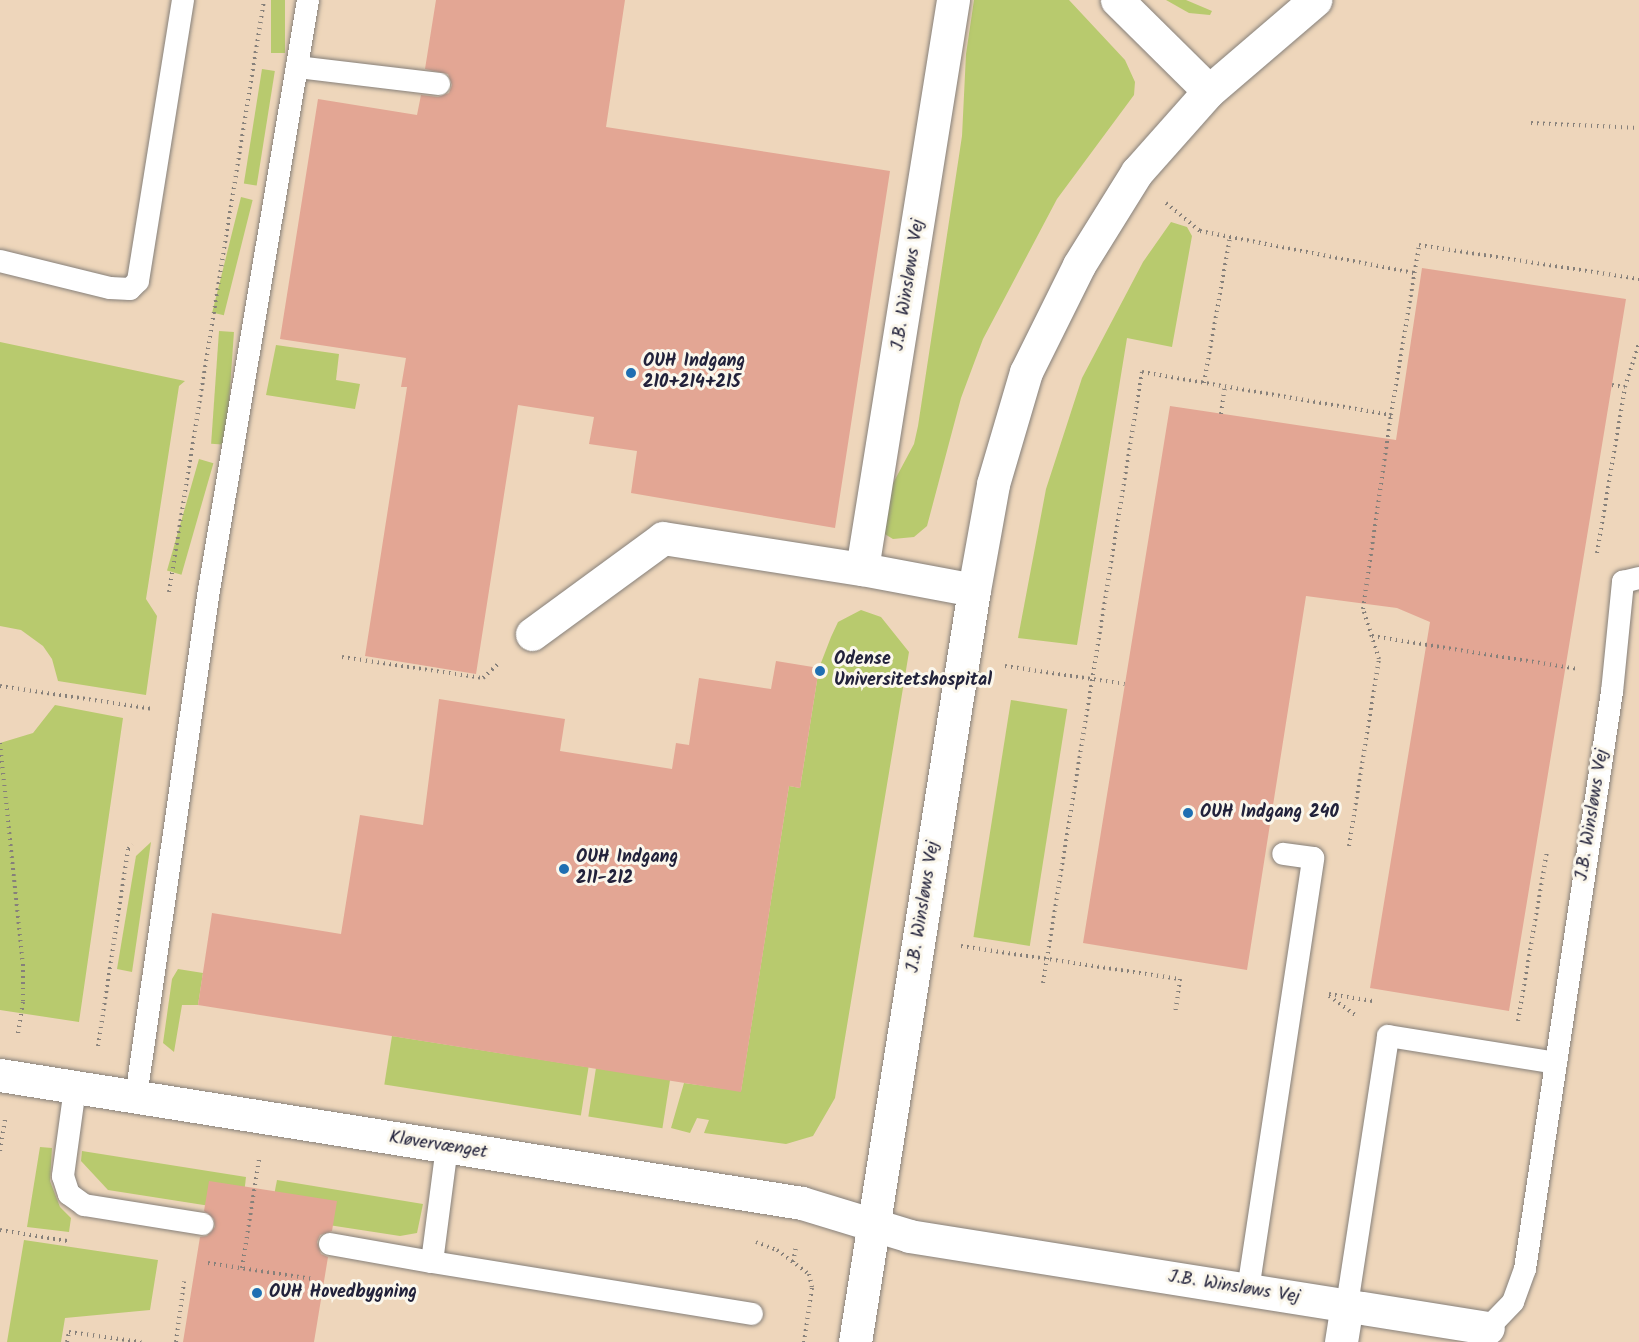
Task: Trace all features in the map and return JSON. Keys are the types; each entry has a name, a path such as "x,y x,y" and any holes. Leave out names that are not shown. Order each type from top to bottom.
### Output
{"street":[{"name":"J.B. Winsløws Vej","path":"862,569 953,0"},
{"path":"1117,0 1209,91"},
{"name":"J.B. Winsløws Vej","path":"855,1342 974,590 993,484 1026,372 1079,265 1137,172 1209,91 1315,0"},
{"path":"532,634 663,538 862,569 974,590"},
{"name":"Kløvervænget","path":"6,1076 802,1203 874,1225"},
{"name":"J.B. Winsløws Vej","path":"874,1225 909,1236 1347,1305 1487,1335"},
{"path":"1341,1342 1347,1305"}],"lane":[{"path":"0,261 110,288 130,289 138,281 183,0"},
{"path":"136,1097 209,590 308,0"},
{"path":"297,67 439,84"},
{"name":"J.B. Winsløws Vej","path":"1487,1335 1513,1302 1525,1269 1612,692 1623,582 1639,579"},
{"path":"1248,1290 1313,858 1283,854"},
{"path":"1347,1305 1388,1036 1556,1063"},
{"path":"75,1088 63,1176 69,1194 84,1205 202,1224"},
{"path":"432,1262 447,1147"},
{"path":"330,1244 752,1314"}],"path":[{"path":"1531,123 1639,128"},
{"path":"1137,172 1178,215 1200,231 1414,273"},
{"path":"1204,383 1230,237"},
{"path":"1347,855 1378,659 1363,609 1391,415 1419,245 1639,279"},
{"path":"1596,559 1625,387 1639,343"},
{"path":"1042,983 1142,372 1391,415"},
{"path":"1612,385 1625,387"},
{"path":"1221,414 1225,387"},
{"path":"342,657 483,678 532,634"},
{"path":"1372,636 1578,669"},
{"path":"1576,681 1580,658"},
{"path":"962,660 1125,684"},
{"path":"0,686 192,713"},
{"path":"0,743 22,964 23,1002 6,1076"},
{"path":"1506,1023 1517,1025 1548,841"},
{"path":"919,940 1180,979 1175,1013"},
{"path":"1325,994 1327,982"},
{"path":"1325,994 1382,1003"},
{"path":"1325,994 1388,1036"},
{"path":"255,1188 242,1268 321,1280"},
{"path":"745,1240 777,1250 809,1274 812,1288 804,1342"},
{"path":"176,1342 184,1282"},
{"path":"67,1342 69,1332 141,1342"}],"shaded area":[{"name":"Odense Universitetshospital","path":"0,0 1639,0 1639,1342 0,1342"}],"green space":[{"path":"271,0 285,0 285,53 271,53"},
{"path":"974,0 1069,0 1125,60 1135,82 1134,95 1057,199 983,339 961,398 927,526 914,537 893,539 883,533 891,487 914,444 918,426 962,136 966,54"},
{"path":"1166,0 1186,0 1212,11 1210,15 1189,13"},
{"path":"262,69 275,71 257,186 244,184"},
{"path":"241,197 253,200 224,315 212,312"},
{"path":"1171,222 1187,227 1192,236 1172,347 1127,338 1077,645 1018,638 1046,489 1082,378 1143,262"},
{"path":"219,331 234,332 226,445 211,444"},
{"path":"0,342 185,381 179,386 146,599 157,616 146,695 58,681 52,659 43,646 21,630 0,626"},
{"path":"276,345 339,354 336,380 360,384 355,409 266,395"},
{"path":"199,459 213,463 181,575 167,571"},
{"path":"861,610 881,617 909,652 835,1098 813,1136 786,1144 704,1133 709,1120 697,1118 690,1133 671,1128 684,1083 741,1091 789,786 800,788 819,668 831,637 838,622"},
{"path":"1011,700 1067,709 1030,946 973,937"},
{"path":"55,705 123,718 79,1022 0,1010 0,743 33,733"},
{"path":"151,842 132,972 117,969 136,856"},
{"path":"178,969 203,973 198,1005 182,1005 174,1052 163,1043 172,979"},
{"path":"392,1036 589,1067 581,1116 384,1084"},
{"path":"596,1068 670,1080 662,1128 588,1116"},
{"path":"40,1147 52,1148 50,1181 60,1207 71,1218 69,1232 27,1227"},
{"path":"82,1151 246,1177 242,1211 108,1190 81,1161"},
{"path":"277,1180 423,1204 417,1233 400,1236 270,1216"},
{"path":"24,1240 158,1260 150,1310 65,1318 61,1342 7,1342"}],"building":[{"name":"OUH Indgang 210+214+215","path":"436,0 625,0 606,127 890,171 835,528 631,493 637,451 589,444 594,417 518,405 476,674 365,656 407,387 401,387 406,358 280,339 318,99 417,115 421,95 438,97 449,93 452,85 448,74 425,69"},
{"path":"1422,268 1626,299 1509,1011 1370,988 1430,622 1397,608 1306,596 1247,970 1083,943 1170,406 1396,440"},
{"name":"OUH Indgang 211-212","path":"776,661 819,668 800,788 789,786 741,1092 198,1005 212,913 341,934 360,815 423,825 439,699 565,719 560,751 672,769 676,743 689,745 699,678 771,689"},
{"name":"OUH Hovedbygning","path":"209,1181 337,1201 332,1231 320,1235 317,1242 321,1254 328,1257 314,1342 183,1342 200,1237 207,1236 215,1227 214,1219 204,1211"}],"place":[{"name":"OUH Indgang 210+214+215","path":"631,373"},
{"name":"Odense Universitetshospital","path":"820,671"},
{"name":"OUH Indgang 240","path":"1188,813"},
{"name":"OUH Indgang 211-212","path":"564,869"},
{"name":"OUH Hovedbygning","path":"257,1293"}]}
